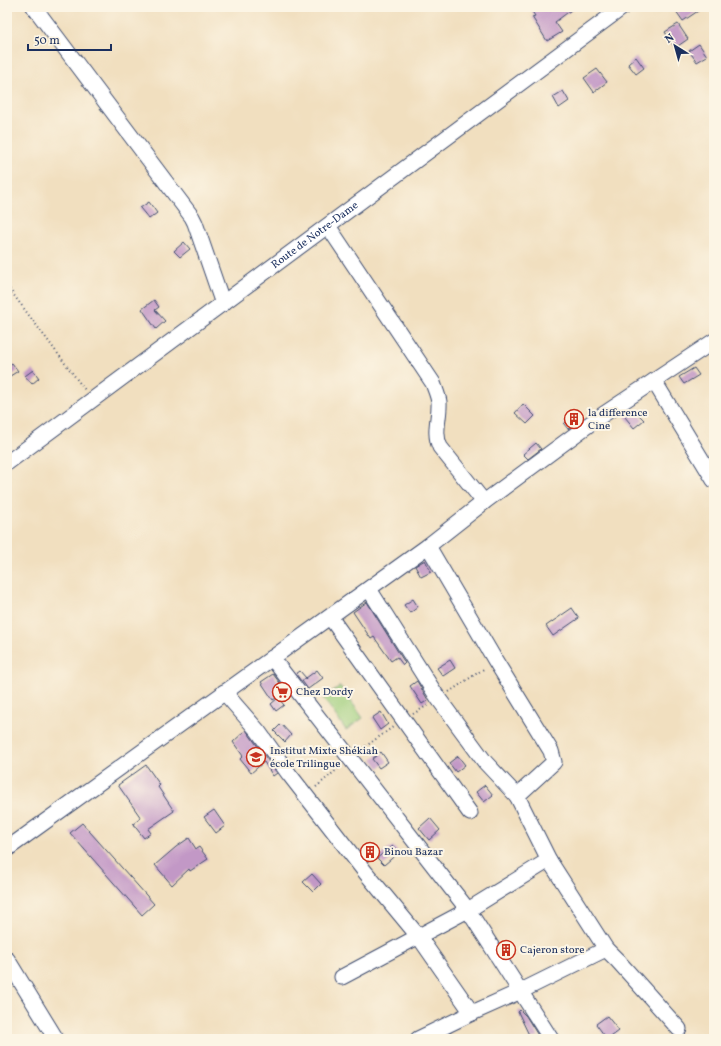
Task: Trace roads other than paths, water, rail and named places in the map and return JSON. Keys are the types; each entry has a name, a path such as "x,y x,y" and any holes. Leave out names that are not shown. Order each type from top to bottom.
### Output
{"street":[{"path":"34,7 192,217 223,304"},
{"name":"Route de Notre-Dame","path":"7,463 622,7"},
{"path":"328,226 433,383 439,401 437,440 440,447 484,502"},
{"path":"7,849 428,546 484,502 595,420 654,382 714,340"},
{"path":"654,382 714,480"},
{"path":"428,546 551,752 554,762 517,796"},
{"path":"369,589 438,698 486,762 517,796 549,860 606,949 679,1029"},
{"path":"330,617 470,812"},
{"path":"272,658 468,910 551,1039"},
{"path":"224,692 258,731 289,774 366,873 419,937 472,1013"},
{"path":"342,977 468,910 549,860"},
{"path":"418,1039 606,949"},
{"path":"7,959 56,1039"}],"place":[{"name":"la difference Cine","path":"574,419"},
{"name":"Chez Dordy","path":"282,692"},
{"name":"Institut Mixte Shékiah école Trilingue","path":"256,757"},
{"name":"Binou Bazar","path":"370,852"},
{"name":"Cajeron store","path":"506,950"}]}
